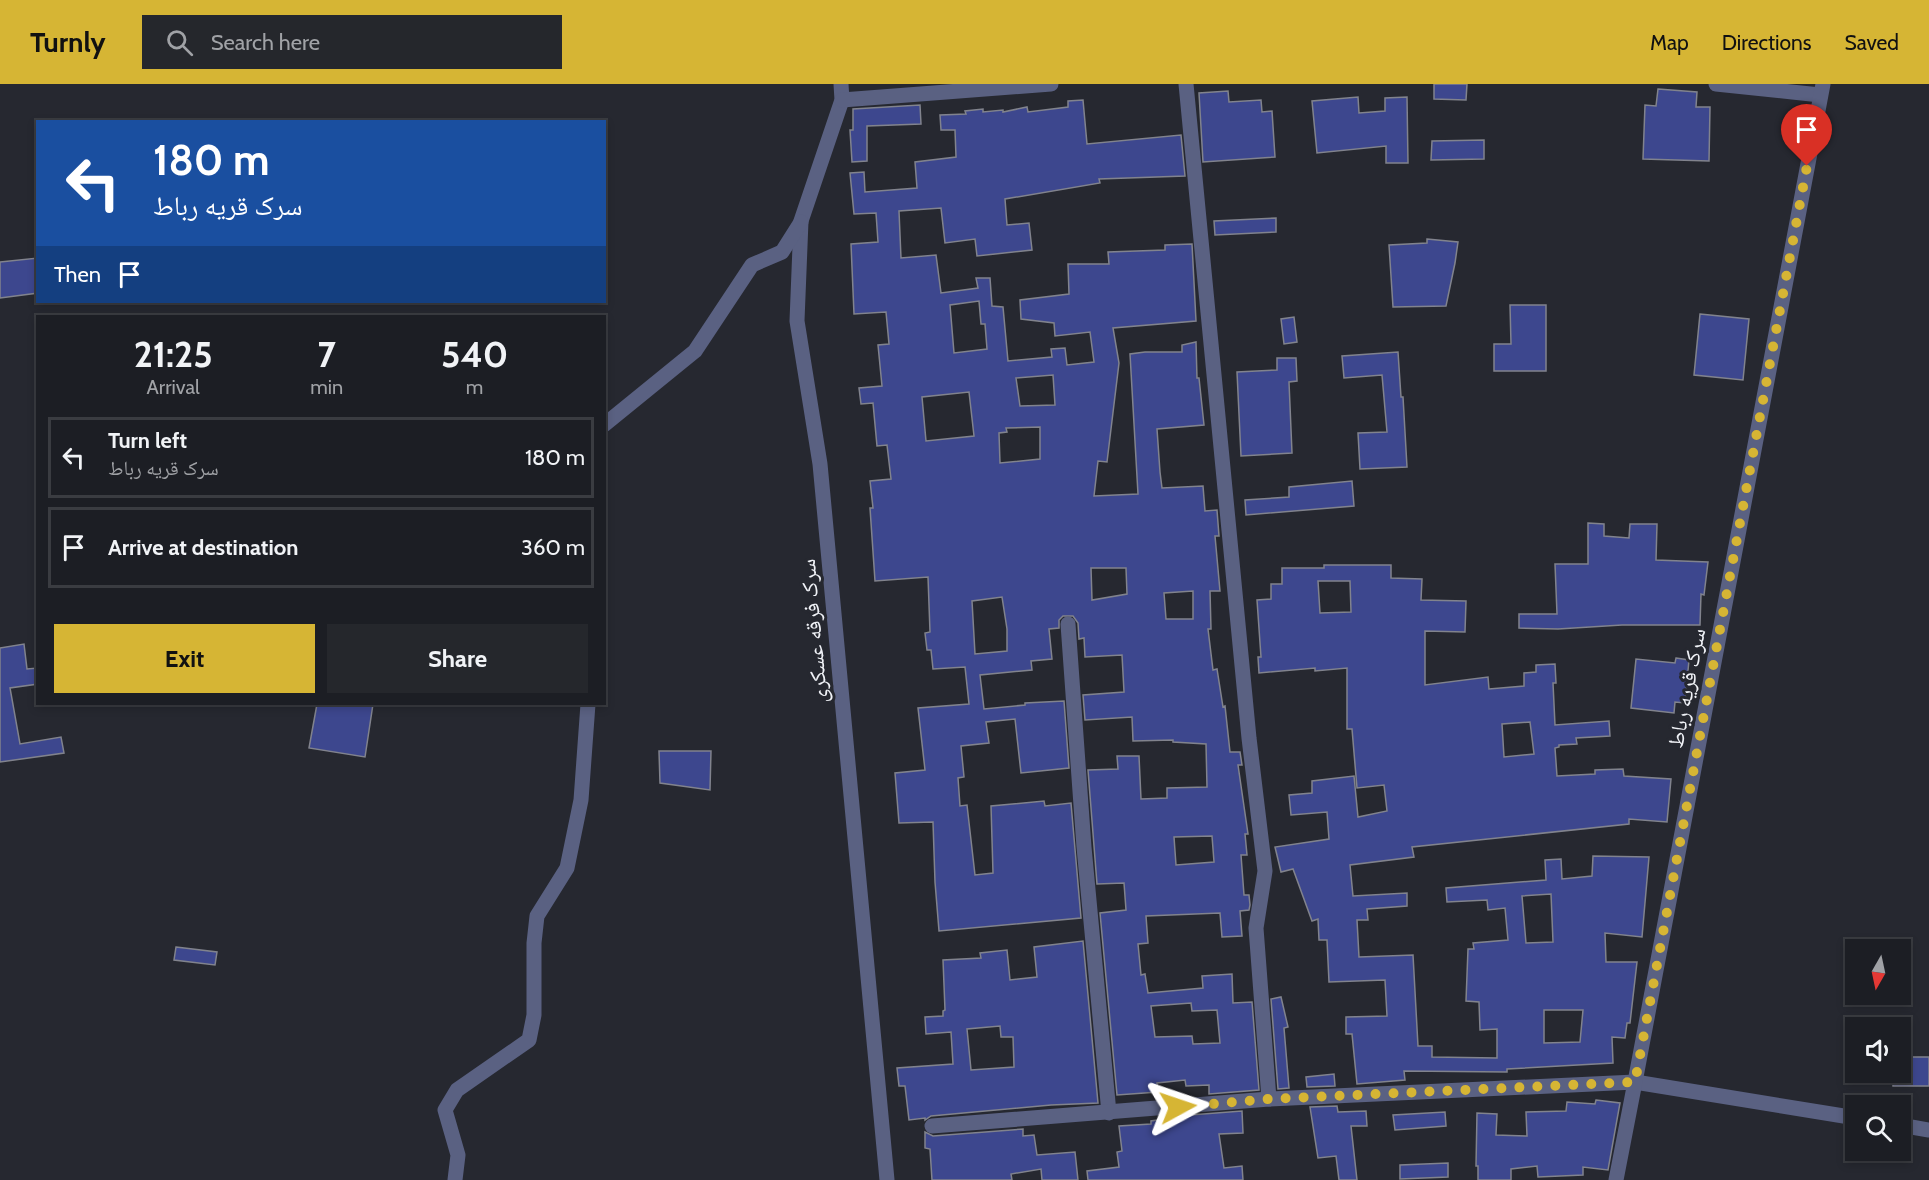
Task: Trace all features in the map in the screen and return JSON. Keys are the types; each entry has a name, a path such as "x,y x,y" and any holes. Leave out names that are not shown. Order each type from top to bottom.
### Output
{"street":[{"name":"سرک فرقه عسکری","path":"841,84 842,100 801,221 797,321 819,464 887,1180"},
{"path":"842,100 1051,84"},
{"path":"1186,84 1249,738 1265,871 1256,928 1269,1099"},
{"path":"1716,84 1822,90"},
{"name":"سرک قریه رباط","path":"1616,1180 1822,90"},
{"path":"606,423 695,351 752,265 782,252 801,221"},
{"path":"1068,624 1084,847 1109,1113"},
{"path":"455,1180 458,1155 445,1110 457,1090 529,1040 534,1015 534,943 537,916 567,868 581,800 588,705"},
{"path":"932,1126 1269,1099 1635,1082 1845,1116"},
{"path":"1911,1127 1929,1130"}],"building":[{"path":"1434,84 1467,84 1466,100 1434,99"},
{"path":"1658,89 1697,92 1696,107 1710,107 1709,161 1643,159 1645,105 1656,106"},
{"path":"1228,91 1229,102 1261,100 1262,112 1272,111 1275,157 1203,162 1199,93"},
{"path":"1358,97 1359,113 1385,111 1385,98 1407,97 1408,163 1386,163 1386,146 1317,153 1312,101"},
{"path":"1083,100 1087,144 1181,135 1185,176 1099,179 1100,183 1005,199 1007,225 1029,223 1032,250 977,256 975,239 945,243 941,208 899,211 901,258 936,255 941,293 978,288 976,278 990,278 992,306 1003,307 1008,361 1052,357 1051,349 1065,348 1067,365 1094,362 1090,332 1055,336 1054,323 1021,319 1020,300 1069,294 1068,264 1109,264 1108,252 1165,250 1165,245 1192,244 1196,321 1113,328 1119,363 1107,462 1098,461 1094,496 1138,494 1130,354 1182,352 1182,345 1196,342 1197,378 1199,378 1204,425 1157,429 1160,472 1162,488 1203,486 1205,511 1217,510 1219,536 1215,536 1220,591 1210,591 1211,629 1208,629 1213,670 1217,669 1223,707 1225,706 1230,752 1240,752 1242,765 1238,765 1248,834 1245,834 1247,855 1241,855 1244,895 1249,895 1250,905 1249,910 1240,911 1242,936 1222,937 1220,913 1146,916 1148,943 1138,944 1141,975 1145,974 1148,993 1203,988 1202,976 1232,974 1233,1003 1252,1002 1259,1090 1209,1094 1209,1085 1186,1086 1185,1080 1157,1083 1158,1092 1117,1095 1100,913 1126,910 1124,883 1097,884 1088,770 1118,769 1117,756 1139,756 1141,799 1167,798 1167,788 1207,787 1206,744 1173,742 1173,740 1133,741 1132,717 1085,720 1083,695 1124,692 1122,655 1085,657 1084,638 1079,639 1078,623 1073,616 1063,616 1059,620 1059,628 1049,629 1052,659 1031,661 1032,670 980,675 984,709 1025,705 1025,703 1064,701 1069,768 1021,773 1015,719 986,722 989,743 961,746 964,777 958,778 960,806 967,805 975,875 993,873 991,806 1044,801 1045,806 1071,803 1081,918 939,931 933,822 899,823 895,773 925,770 918,708 969,704 965,667 933,669 931,650 927,650 925,633 930,632 928,577 875,581 870,481 891,479 887,445 877,446 873,403 861,404 859,388 882,386 878,345 889,344 886,312 854,314 851,244 878,242 876,213 854,214 850,173 864,172 865,192 917,188 915,162 956,157 955,130 941,130 940,115 966,114 965,111 983,109 983,112 1003,110 1003,112 1027,107 1028,112 1068,107 1068,101","holes":["979,301 981,324 985,324 987,349 954,353 950,305","1053,375 1055,405 1020,406 1016,378","969,392 974,436 926,441 922,397","1040,427 1040,459 1000,463 999,433 1007,432 1006,428","1091,568 1126,568 1127,594 1092,600","1193,591 1193,619 1166,619 1164,593","1002,597 1007,629 1007,651 975,654 972,601","1212,836 1214,862 1176,865 1174,837","1191,1003 1192,1011 1217,1010 1220,1043 1193,1044 1192,1036 1155,1037 1151,1006"]},
{"path":"920,105 921,124 867,126 867,161 852,162 850,130 853,130 853,109"},
{"path":"1484,140 1484,159 1431,160 1432,141"},
{"path":"1276,218 1276,232 1215,235 1214,221"},
{"path":"1427,239 1458,242 1446,306 1393,307 1389,245 1427,243"},
{"path":"36,258 36,293 0,298 0,262"},
{"path":"1510,305 1546,305 1546,371 1494,371 1494,344 1511,344"},
{"path":"1700,314 1749,319 1743,380 1694,375"},
{"path":"1294,317 1297,342 1284,344 1281,319"},
{"path":"1398,352 1407,467 1360,469 1358,433 1387,432 1382,375 1344,378 1342,356"},
{"path":"1277,358 1296,358 1297,381 1289,382 1292,453 1241,456 1237,372 1277,370"},
{"path":"1352,481 1354,506 1246,515 1245,500 1289,497 1289,487"},
{"path":"1588,523 1604,524 1604,536 1629,538 1630,524 1657,524 1656,560 1708,562 1704,595 1701,594 1700,625 1519,628 1519,614 1557,614 1555,564 1588,564"},
{"path":"1324,565 1391,565 1391,578 1422,579 1421,600 1466,601 1465,632 1425,631 1425,685 1488,677 1489,689 1524,686 1524,673 1536,672 1536,665 1555,664 1556,683 1553,683 1555,725 1609,721 1610,736 1576,738 1577,744 1559,745 1555,748 1557,776 1595,774 1595,770 1623,769 1624,776 1671,779 1667,822 1629,819 1629,824 1412,847 1414,857 1350,865 1353,896 1407,893 1407,906 1367,909 1368,920 1357,920 1359,957 1413,955 1418,1046 1432,1046 1432,1057 1497,1058 1497,1029 1480,1030 1479,1002 1466,1001 1468,949 1474,949 1473,943 1508,940 1505,908 1488,910 1487,900 1447,902 1446,888 1546,880 1545,860 1561,859 1562,879 1592,876 1593,856 1649,857 1642,937 1605,933 1606,962 1637,962 1630,1023 1627,1023 1625,1038 1612,1037 1613,1063 1507,1069 1507,1072 1404,1071 1405,1080 1357,1084 1352,1034 1346,1034 1346,1017 1387,1016 1385,980 1329,982 1327,940 1319,940 1318,919 1312,921 1293,869 1281,872 1275,847 1329,839 1327,812 1291,815 1289,795 1312,793 1312,781 1354,776 1358,817 1387,811 1384,785 1357,788 1352,729 1347,729 1347,668 1315,671 1315,668 1259,673 1258,657 1261,657 1257,600 1271,599 1271,584 1282,584 1282,568 1324,568","holes":["1318,581 1350,581 1351,612 1320,613","1530,722 1534,754 1504,757 1502,724","1551,894 1553,942 1526,943 1522,896","1544,1010 1583,1010 1580,1042 1544,1043"]},
{"path":"24,644 27,669 36,668 36,684 10,688 20,744 61,737 64,753 0,762 0,648"},
{"path":"1676,658 1689,660 1685,703 1675,702 1674,713 1631,708 1636,659 1675,663"},
{"path":"317,705 373,705 365,757 309,748"},
{"path":"659,751 711,751 710,790 660,783"},
{"path":"1083,941 1098,1103 1051,1105 909,1120 905,1086 899,1086 897,1068 953,1064 951,1032 926,1034 925,1017 943,1016 945,1010 943,960 981,958 980,953 1007,950 1010,980 1037,977 1034,947","holes":["1000,1026 1001,1037 1013,1037 1014,1067 971,1070 967,1029"]},
{"path":"176,947 217,952 215,965 174,960"},
{"path":"1281,997 1288,1027 1284,1028 1289,1088 1278,1089 1271,999"},
{"path":"1911,1057 1929,1057 1929,1086 1893,1086 1893,1083 1911,1083"},
{"path":"1334,1074 1335,1086 1307,1087 1306,1077"},
{"path":"1596,1100 1620,1103 1608,1170 1583,1167 1583,1175 1538,1177 1537,1166 1511,1169 1511,1180 1478,1180 1477,1113 1497,1114 1496,1135 1527,1136 1526,1112 1566,1111 1567,1102 1595,1104"},
{"path":"1337,1106 1338,1112 1366,1111 1367,1126 1351,1126 1357,1180 1339,1180 1336,1156 1318,1158 1310,1107"},
{"path":"1242,1111 1243,1133 1219,1134 1224,1168 1242,1166 1243,1180 1088,1180 1087,1171 1119,1167 1117,1152 1122,1151 1119,1126 1151,1124 1151,1121 1190,1115"},
{"path":"1445,1112 1446,1126 1395,1130 1393,1115"},
{"path":"1023,1129 1023,1136 1034,1135 1037,1155 1075,1152 1078,1180 1042,1180 1041,1169 1011,1174 1012,1180 932,1180 930,1149 925,1148 925,1132 933,1136"},
{"path":"1448,1163 1448,1177 1400,1179 1400,1165"}],"route":[{"path":"1178,1107 1269,1099 1635,1082 1807,166"}]}
